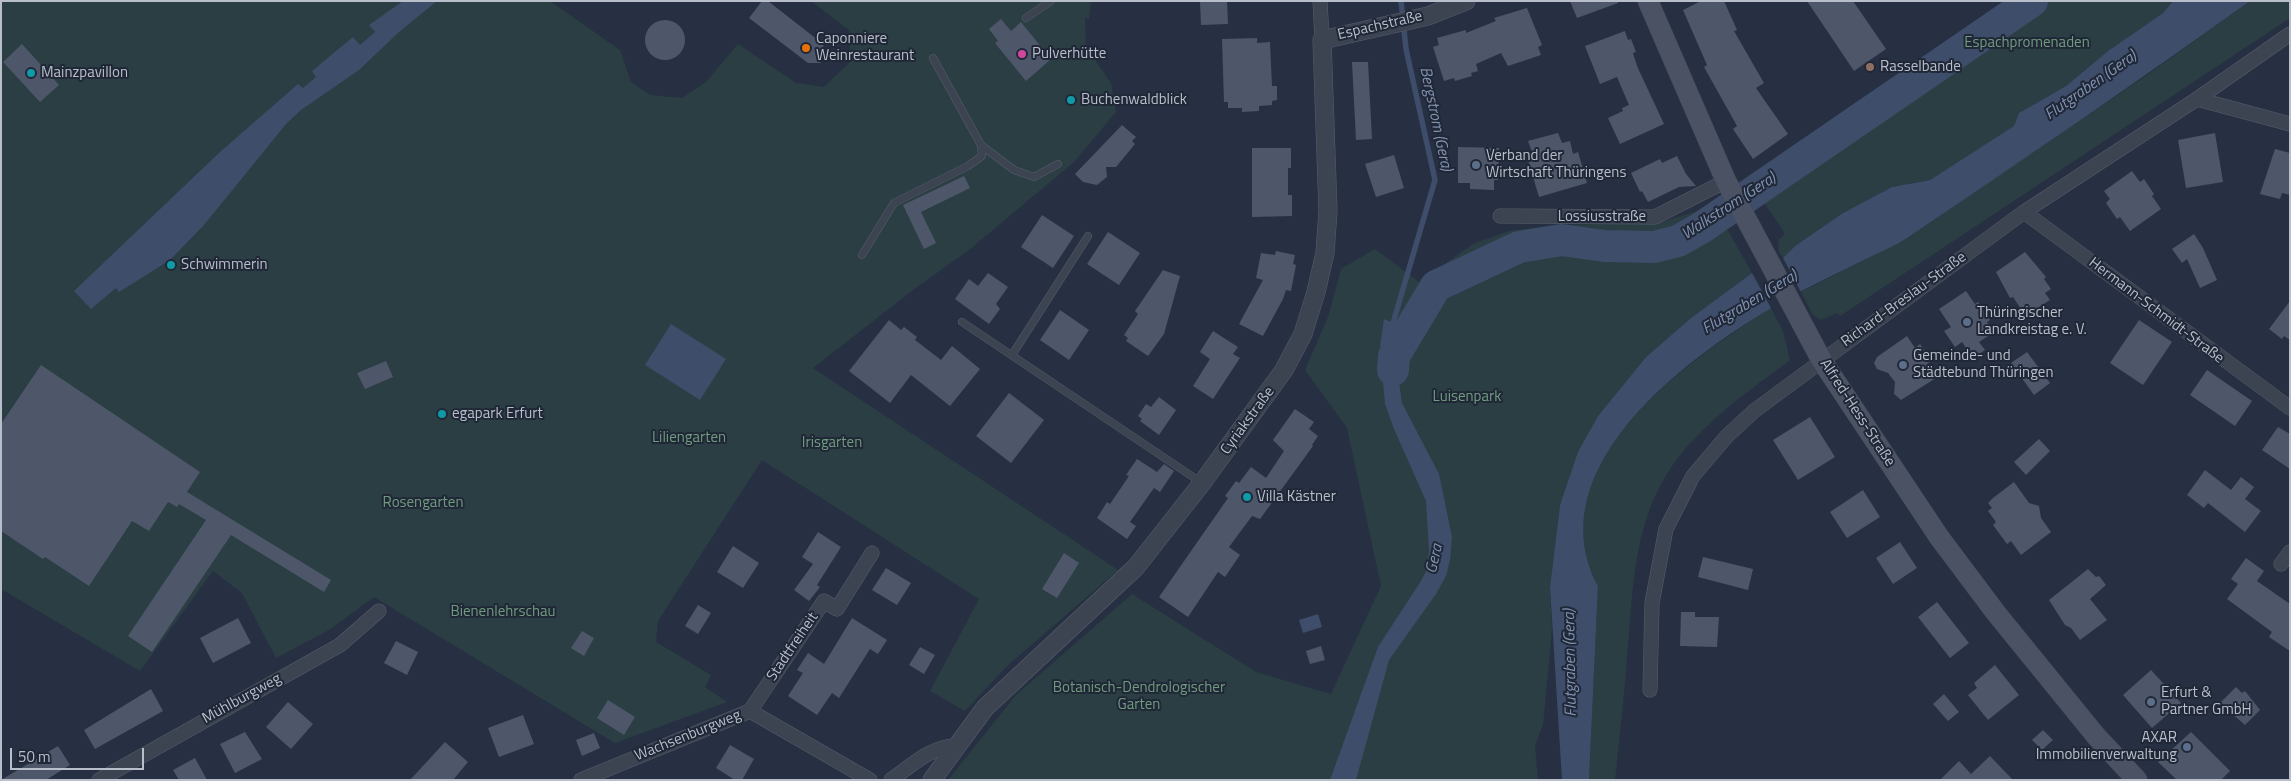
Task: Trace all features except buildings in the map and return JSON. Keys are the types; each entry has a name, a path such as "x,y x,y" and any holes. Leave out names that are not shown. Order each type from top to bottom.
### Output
{"main road":[{"name":"Alfred-Hess-Straße","path":"1648,1 1727,184 1822,361 1945,545 1996,613 2096,736 2137,780"}],"street":[{"name":"Cyriakstraße","path":"932,780 991,702 1136,567 1202,483 1284,370 1302,334 1316,292 1325,253 1328,211 1320,1"},
{"name":"Espachstraße","path":"1322,40 1428,16 1466,1"},
{"name":"Richard-Breslau-Straße","path":"1650,690 1652,603 1666,529 1688,485 1715,450 1742,421 2024,212 2197,99 2290,34"},
{"path":"2197,99 2290,124"},
{"name":"Lossiusstraße","path":"1500,216 1655,217 1727,184"},
{"name":"Hermann-Schmidt-Straße","path":"2024,212 2290,408"},
{"path":"2281,564 2290,552"},
{"name":"Stadtfreiheit","path":"750,711 824,601 837,608 872,553"},
{"name":"Mühlburgweg","path":"99,780 340,645 379,611"},
{"name":"Wachsenburgweg","path":"581,780 750,711 870,780"},
{"path":"891,780 934,750 944,746 956,746"}],"lane":[{"path":"1026,18 1051,1"},
{"path":"862,255 894,203 968,166 982,156 980,145 933,58"},
{"path":"980,145 1014,170 1034,177 1058,164"},
{"path":"1012,355 1088,236"},
{"path":"962,322 1202,483"}],"green space":[{"name":"egapark Erfurt","path":"1,1 550,1 620,50 631,82 650,95 682,98 706,82 738,44 796,83 824,87 851,61 849,30 811,1 1091,1 1089,19 1085,17 1086,47 1111,83 1116,112 1074,162 969,250 913,290 813,368 1118,570 1007,666 965,711 930,691 979,599 762,460 658,621 656,642 711,675 705,687 727,702 615,743 374,597 329,630 276,658 242,593 213,571 140,671 1,589"},
{"name":"Espachpromenaden","path":"2006,1 2173,1 2163,13 2108,51 2066,86 2019,113 2015,126 1930,180 1892,187 1843,213 1795,246 1783,258 1779,252 1778,240 1785,234 1762,199 1755,199 1745,184"},
{"path":"2250,1 2290,1 2290,18 1840,316 1837,313 1821,320 1813,315 1801,292 1904,240 2150,73"},
{"name":"Luisenpark","path":"1714,206 1752,273 1691,318 1646,357 1598,416 1560,505 1550,587 1552,631 1543,725 1535,745 1538,780 948,780 1016,695 1132,594 1256,672 1331,694 1381,586 1347,428 1305,370 1328,317 1341,269 1375,249 1419,282 1473,244 1509,231 1556,225 1658,223"},
{"path":"1771,308 1783,331 1790,360 1715,418 1698,435 1668,471 1649,512 1642,532 1634,574 1615,780 1589,780 1598,586 1584,542 1587,500 1603,460 1629,423 1662,388 1699,357"}],"water":[{"path":"403,1 437,1 399,32 359,70 301,110 286,124 204,225 170,260 119,292 116,288 91,309 74,291 220,152 298,84 303,88 316,77 312,71 353,37 360,45 375,32 369,25"},
{"name":"Flutgraben (Gera)","path":"2173,1 2250,1 2080,121 1907,238 1794,295 1735,331 1698,357 1661,388 1628,423 1603,461 1587,501 1584,543 1598,586 1589,780 1562,780 1550,587 1560,505 1578,452 1598,416 1646,357 1691,318 1752,273 1783,258 1795,246 1843,213 1892,187 1930,180 2014,126 2019,113 2066,86 2108,51 2163,13"},
{"name":"Gera","path":"1384,319 1411,330 1400,360 1399,382 1402,403 1439,474 1452,537 1450,560 1446,576 1436,594 1389,660 1356,780 1330,780 1378,647 1427,569 1429,551 1426,501 1385,404 1380,346"},
{"path":"671,324 726,359 700,400 645,365"},
{"path":"1318,614 1322,627 1303,633 1299,620"}],"pier":[{"path":"1782,256 1802,294 1772,310 1751,271"}],"waterway":[{"name":"Bergstrom (Gera)","path":"1391,330 1435,180 1406,49 1401,1"},
{"name":"Walkstrom (Gera)","path":"1393,370 1394,356 1436,286 1519,247 1562,240 1604,246 1654,247 1678,241 1701,228 2032,1"}],"place":[{"name":"Caponniere Weinrestaurant","path":"806,48"},
{"name":"Pulverhütte","path":"1022,54"},
{"name":"Rasselbande","path":"1870,67"},
{"name":"Mainzpavillon","path":"31,73"},
{"name":"Buchenwaldblick","path":"1071,100"},
{"name":"Verband der Wirtschaft Thüringens","path":"1476,165"},
{"name":"Schwimmerin","path":"171,265"},
{"name":"Thüringischer Landkreistag e. V.","path":"1967,322"},
{"name":"Gemeinde- und Städtebund Thüringen","path":"1903,365"},
{"name":"egapark Erfurt","path":"442,414"},
{"name":"Villa Kästner","path":"1247,497"},
{"name":"Erfurt & Partner GmbH","path":"2151,702"},
{"name":"AXAR Immobilienverwaltung","path":"2187,747"}],"park label":[{"name":"Liliengarten","path":"689,438"},
{"name":"Irisgarten","path":"832,443"},
{"name":"Rosengarten","path":"423,503"},
{"name":"Bienenlehrschau","path":"503,612"},
{"name":"Botanisch-Dendrologischer Garten","path":"1139,696"}]}
